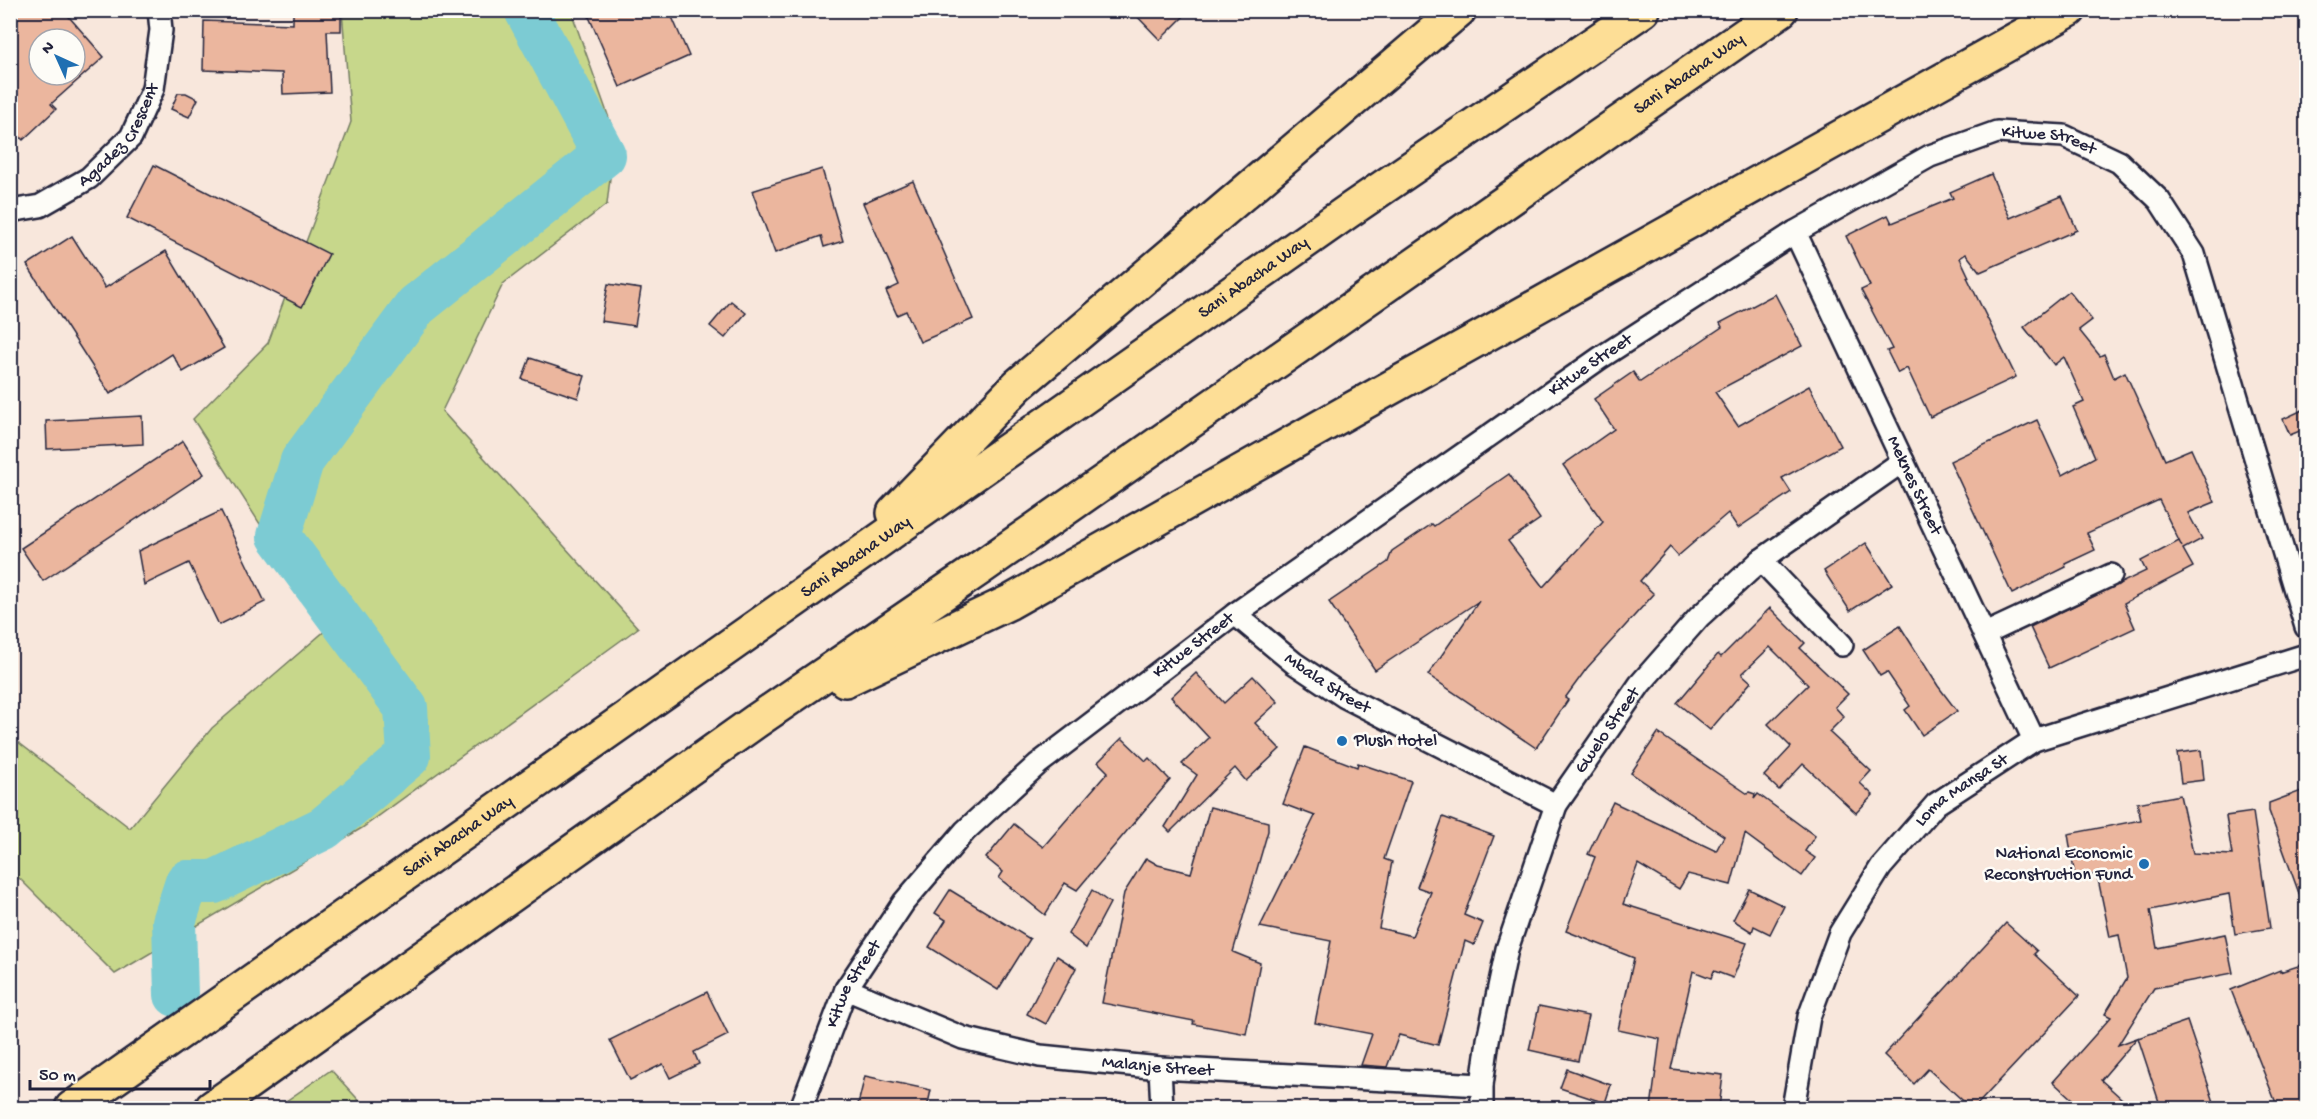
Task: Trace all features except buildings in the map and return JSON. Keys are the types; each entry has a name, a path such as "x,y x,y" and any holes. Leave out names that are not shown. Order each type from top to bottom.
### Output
{"highway":[{"path":"838,570 1018,385 1459,10"},
{"name":"Sani Abacha Way","path":"72,1108 1338,219 1643,10"},
{"name":"Sani Abacha Way","path":"212,1108 756,721 1029,534 1781,10"},
{"path":"756,721 1010,602 2069,10"}],"street":[{"name":"Agadez Crescent","path":"10,211 40,206 88,178 131,136 153,88 161,30 159,10"},
{"name":"Kitwe Street","path":"801,1108 846,989 904,902 965,831 1038,764 1235,614 1600,358 1795,232 1930,156 1997,132 2064,136 2119,162 2159,200 2194,254 2307,627"},
{"name":"Meknes Street","path":"1795,232 2034,740"},
{"name":"Gwelo Street","path":"1482,1108 1482,1085 1488,1040 1507,949 1556,805 1640,684 1699,617 1761,560 1903,461"},
{"path":"1761,560 1842,645"},
{"path":"1985,634 2111,575"},
{"name":"Mbala Street","path":"1235,614 1294,663 1345,697 1556,805"},
{"name":"Loma Mansa St","path":"1793,1108 1809,1017 1840,933 1881,867 1936,804 2034,740 2307,655"},
{"name":"Malanje Street","path":"846,989 963,1038 1040,1056 1160,1068 1482,1085"},
{"path":"1160,1068 1162,1108"}],"green space":[{"path":"342,11 571,11 615,135 607,204 503,284 442,411 638,628 362,828 115,974 11,870 10,736 130,828 212,728 327,629 193,419 268,343 351,122"},
{"path":"331,1070 366,1108 276,1108"}],"waterway":[{"path":"176,995 174,922 187,882 214,882 324,828 409,756 406,708 279,536 302,461 416,306 604,155 526,10"}],"place":[{"name":"Plush Hotel","path":"1342,741"},
{"name":"National Economic Reconstruction Fund","path":"2144,864"}]}
